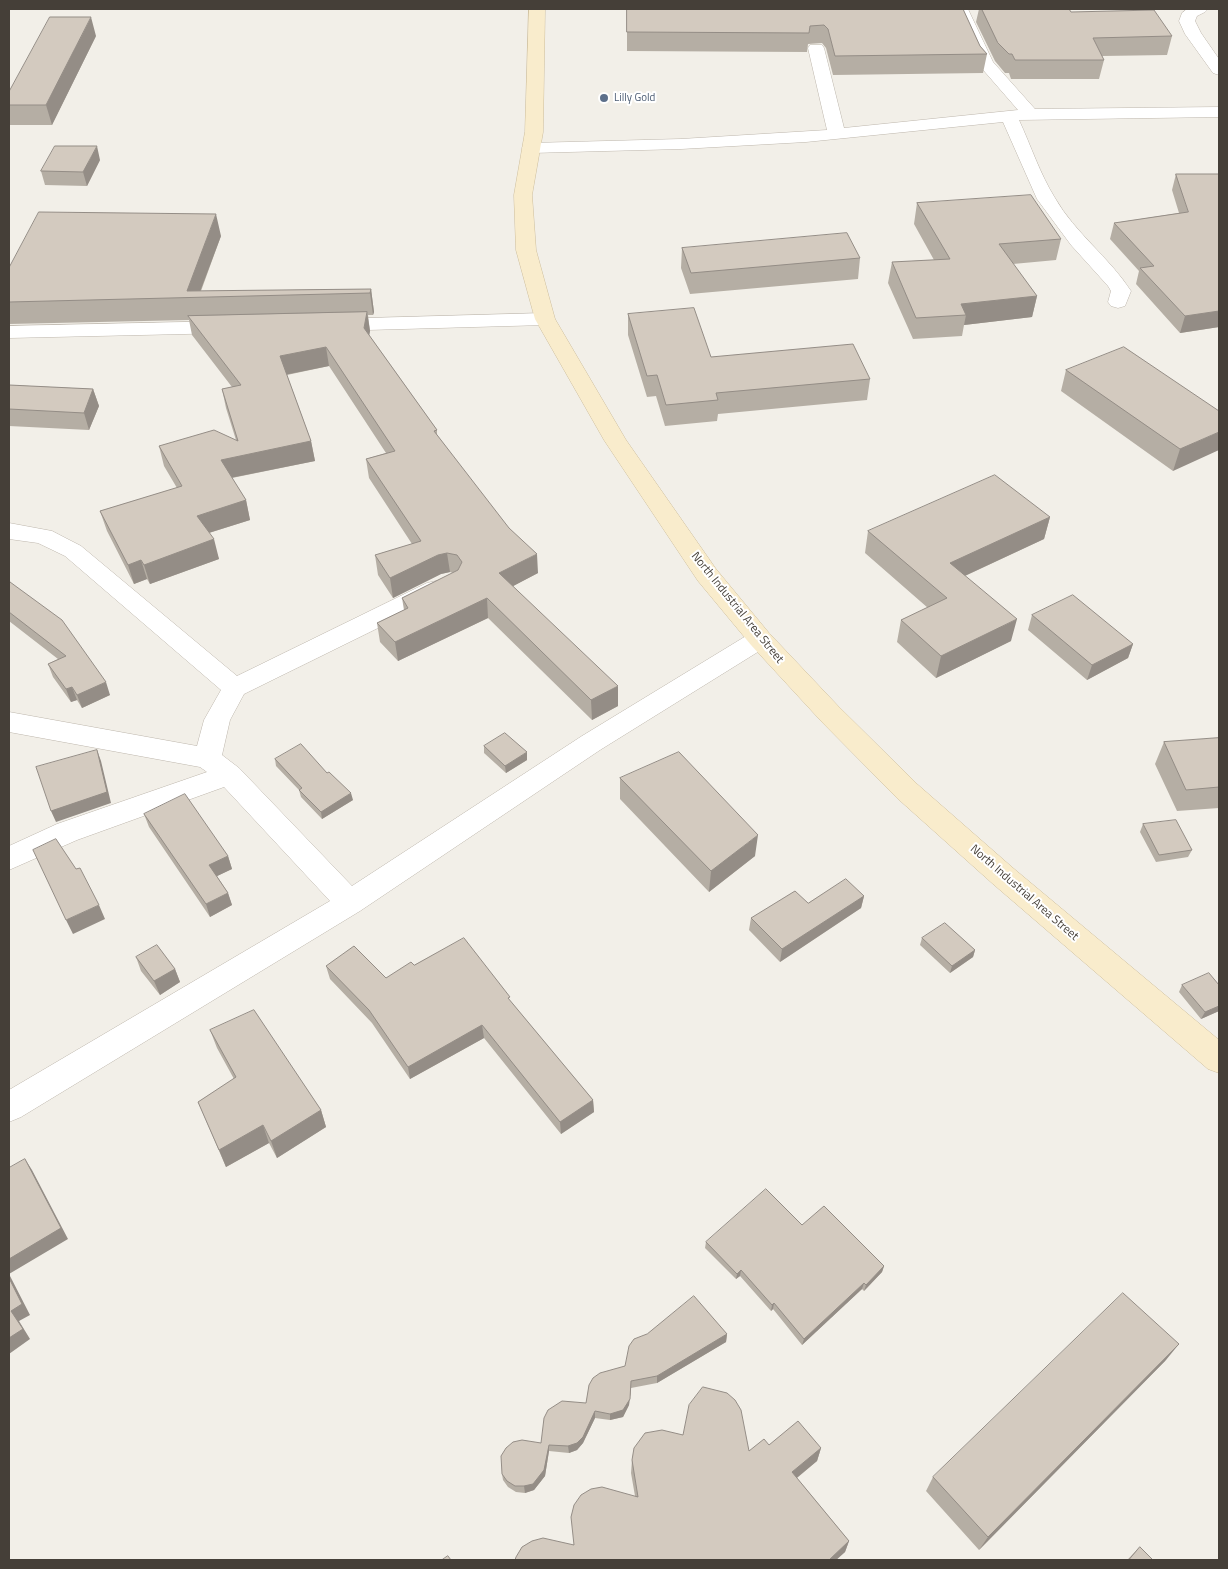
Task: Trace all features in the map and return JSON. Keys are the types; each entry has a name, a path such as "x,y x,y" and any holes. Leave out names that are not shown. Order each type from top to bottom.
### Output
{"main road":[{"name":"North Industrial Area Street","path":"537,9 534,132 524,195 526,250 545,319 576,376 615,440 654,500 707,575 760,639 830,714 907,791 1003,876 1219,1059"}],"street":[{"path":"961,9 986,64 1030,114"},
{"path":"1200,9 1190,13 1187,21 1193,34 1219,70"},
{"path":"816,48 838,134"},
{"path":"531,148 708,143 838,134 1030,114 1219,112"},
{"path":"1009,116 1046,199 1078,241 1121,291 1118,302"},
{"path":"314,326 545,319"},
{"path":"9,332 245,327"},
{"path":"9,531 44,536 73,551 235,688"},
{"path":"219,767 217,720 235,688 450,582"},
{"path":"9,1107 350,903 591,743 760,639"},
{"path":"9,722 219,767 350,903"},
{"path":"9,859 219,767"}],"building":[{"path":"627,9 963,9 980,46 987,54 835,56 828,29 824,25 810,26 809,33 627,32"},
{"path":"982,9 1069,9 1071,12 1154,10 1172,36 1093,38 1104,60 1015,60 1012,54 1009,54 998,43"},
{"path":"50,17 91,17 46,105 9,105 9,92"},
{"path":"55,146 97,146 83,172 41,171"},
{"path":"1176,174 1219,174 1219,311 1185,316 1140,268 1154,266 1114,223 1188,212"},
{"path":"1031,195 1061,239 999,244 1037,296 961,304 966,315 916,318 892,262 950,259 917,203"},
{"path":"39,212 216,214 187,291 371,289 370,293 9,302 9,268"},
{"path":"847,233 860,258 691,273 682,248"},
{"path":"694,308 711,357 853,344 870,379 716,393 718,400 666,405 657,375 647,376 628,314"},
{"path":"367,312 364,328 437,430 434,431 509,528 537,554 499,573 618,686 591,700 487,598 395,642 377,623 408,608 402,598 458,570 462,562 457,555 447,553 438,555 390,578 375,555 421,541 366,459 395,451 326,347 280,356 311,441 221,460 246,500 197,516 214,539 144,565 141,560 128,565 100,511 182,486 159,446 214,430 238,441 222,389 241,385 188,316"},
{"path":"1124,347 1219,411 1219,432 1180,449 1066,370"},
{"path":"9,385 93,389 84,413 9,409"},
{"path":"995,475 1050,517 950,563 1017,619 941,656 901,620 947,598 868,531"},
{"path":"10,582 62,620 106,682 77,695 72,687 66,689 48,664 66,656 9,612"},
{"path":"1073,595 1133,644 1092,665 1032,615"},
{"path":"505,733 527,752 505,766 484,746"},
{"path":"1219,738 1219,787 1186,790 1164,742"},
{"path":"301,744 327,773 329,772 351,793 321,812 299,790 302,788 275,759"},
{"path":"97,750 107,792 51,811 36,767"},
{"path":"679,752 758,835 711,871 620,778"},
{"path":"185,794 228,856 209,865 228,893 206,904 144,814"},
{"path":"1176,820 1192,850 1159,855 1143,824"},
{"path":"56,839 76,869 80,868 99,905 66,920 33,850"},
{"path":"846,879 864,896 782,949 751,918 795,891 808,903"},
{"path":"945,923 975,950 952,966 922,938"},
{"path":"464,938 510,997 508,998 593,1100 560,1122 482,1025 408,1067 369,1010 326,966 354,946 386,978 411,962 414,965"},
{"path":"157,945 175,969 154,981 136,957"},
{"path":"1209,973 1219,985 1219,1006 1205,1012 1182,985"},
{"path":"254,1010 321,1110 271,1141 263,1125 219,1150 198,1102 236,1077 210,1030"},
{"path":"25,1159 61,1228 9,1259 9,1168"},
{"path":"766,1189 802,1225 824,1206 884,1266 866,1285 864,1283 804,1339 774,1303 772,1305 741,1270 737,1274 706,1242"},
{"path":"9,1278 22,1304 11,1311 23,1329 9,1338"},
{"path":"1123,1293 1179,1344 988,1537 933,1477"},
{"path":"694,1296 727,1334 657,1376 631,1381 630,1399 623,1410 610,1414 595,1411 583,1437 577,1443 568,1446 549,1445 544,1470 533,1484 515,1486 507,1481 502,1474 501,1456 506,1448 513,1442 522,1440 541,1443 544,1418 548,1410 562,1401 586,1403 589,1385 593,1378 600,1373 625,1366 629,1346 634,1339 647,1334"},
{"path":"703,1387 727,1393 735,1400 741,1410 749,1451 764,1439 769,1445 798,1421 821,1448 792,1472 849,1541 829,1560 515,1560 522,1547 532,1541 543,1538 574,1545 571,1517 574,1505 581,1495 591,1489 602,1487 638,1497 632,1460 634,1448 645,1433 662,1430 683,1435 689,1405"},
{"path":"1140,1547 1153,1560 1129,1560"},
{"path":"448,1556 451,1560 442,1560"}],"place":[{"name":"Lilly Gold","path":"604,98"}]}
